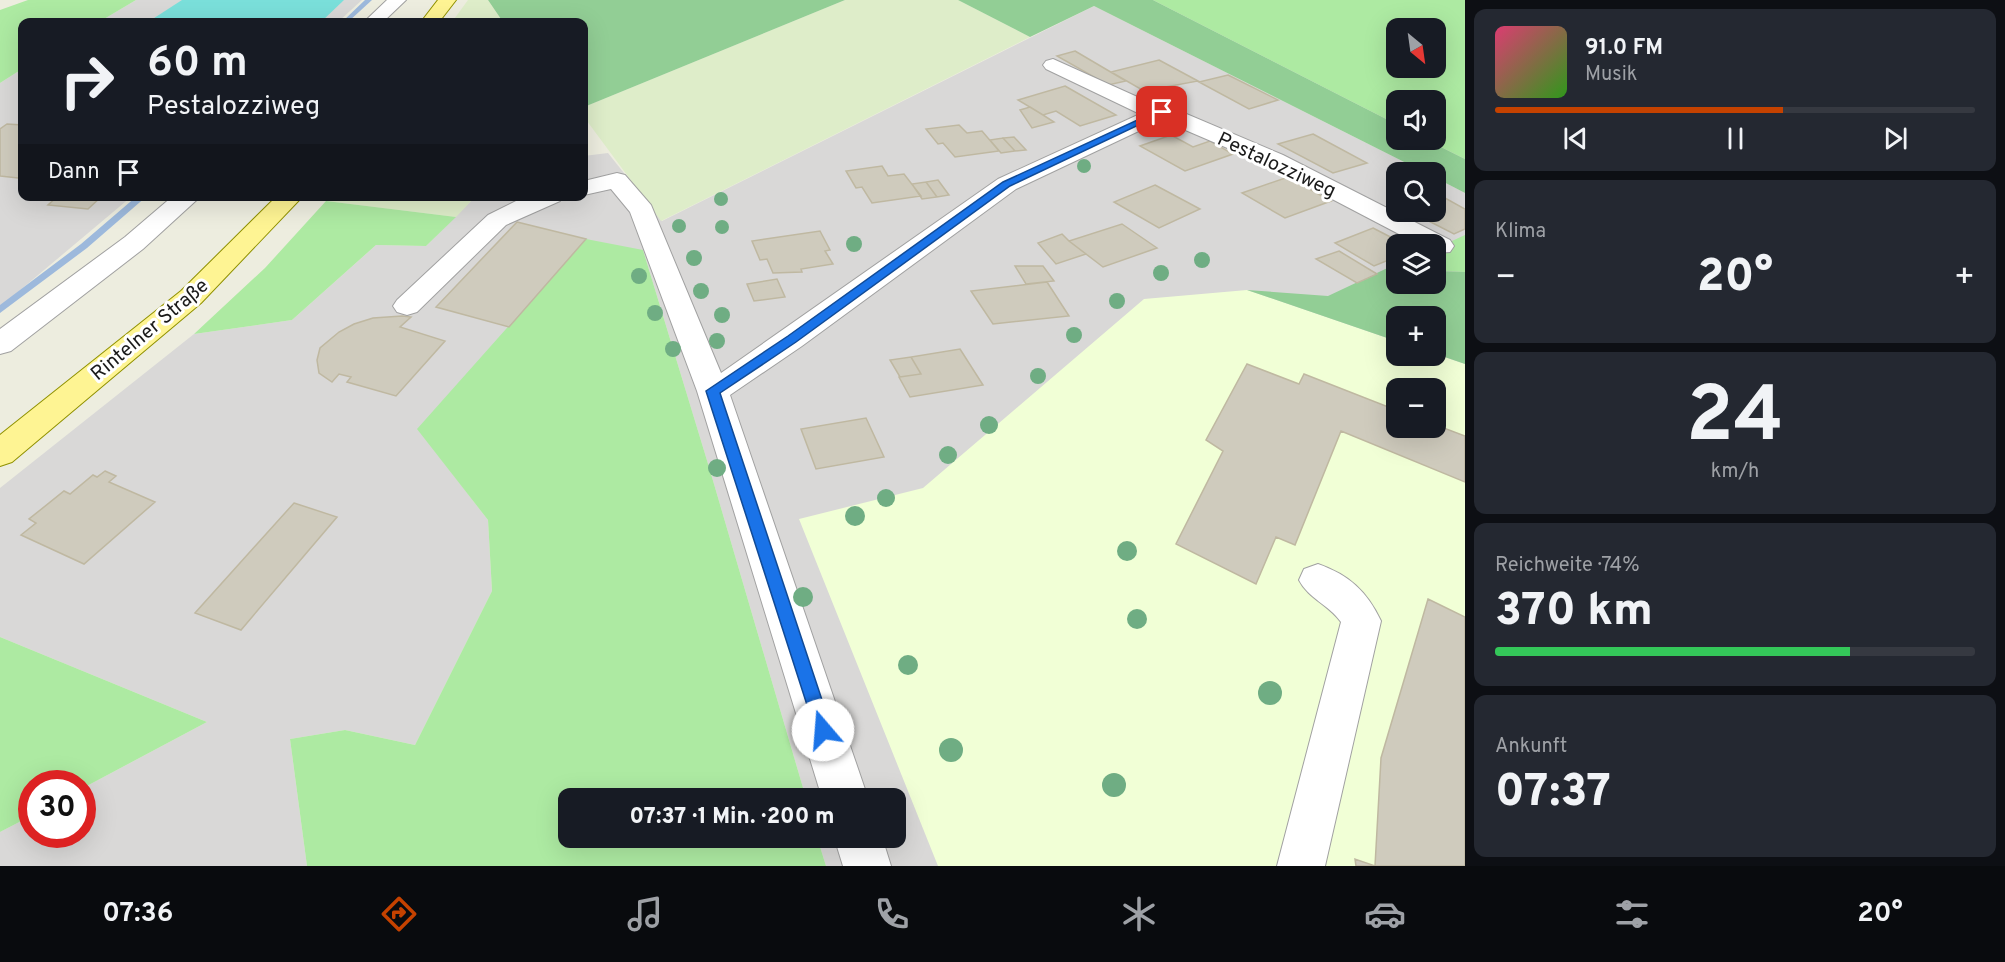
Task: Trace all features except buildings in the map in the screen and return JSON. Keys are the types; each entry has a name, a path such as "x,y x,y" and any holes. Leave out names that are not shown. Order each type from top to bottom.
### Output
{"main road":[{"path":"433,18 447,0"},
{"name":"Rintelner Straße","path":"0,453 190,297 286,201"}],"street":[{"path":"377,18 397,0"},
{"name":"Pestalozziweg","path":"1053,65 1148,110 1162,112 1275,160 1418,234"},
{"path":"713,391 733,380 792,339 1007,184 1162,112"},
{"path":"588,187 617,180 642,210 713,391 842,788"},
{"path":"0,344 134,243 183,201"},
{"path":"407,306 497,220 537,201"},
{"path":"1301,866 1361,621 1354,605 1334,588 1318,580"},
{"path":"861,848 867,866"}],"shaded area":[{"path":"136,0 362,0 342,18 106,18"},
{"path":"182,0 344,0 325,18 154,18"},
{"path":"468,0 488,0 500,18 455,18"},
{"path":"845,0 958,0 1030,37 661,221 588,122 588,105"},
{"path":"1094,6 1404,162 1386,162 1386,222 1446,222 1446,183 1465,193 1465,866 826,866 820,848 906,848 906,788 803,788 643,250 509,327 418,429 488,520 492,591 415,745 345,730 290,739 307,866 0,866 0,832 18,823 18,848 96,848 96,781 207,722 0,637 0,488 194,334 292,320 376,245 426,246 471,201 588,201 588,156 608,153 662,221"},
{"path":"18,72 18,201 126,201 0,307 0,83"},
{"path":"326,201 471,201 456,217"},
{"path":"1247,290 1386,338 1386,366 1446,366 1446,357 1465,364 1465,866 938,866 799,519 923,488 1144,299"}],"green space":[{"path":"28,0 136,0 106,18 18,18 18,72 0,83 0,10"},
{"path":"488,0 845,0 588,105 588,18 500,18"},
{"path":"958,0 1153,0 1386,119 1386,150 1446,150 1465,159 1465,193 1446,183 1446,162 1404,162 1094,6 1030,37"},
{"path":"1153,0 1465,0 1465,159 1446,150 1446,90 1386,90 1386,119"},
{"path":"326,201 456,217 426,246 376,245 292,320 194,334 265,268"},
{"path":"1465,235 1465,272 1446,271 1446,244"},
{"path":"586,239 643,250 803,788 558,788 558,848 820,848 826,866 307,866 290,739 345,730 415,745 492,591 488,520 417,429"},
{"path":"1386,269 1386,294 1446,294 1446,271 1465,272 1465,364 1446,357 1446,306 1386,306 1386,338 1247,290 1328,296"},
{"path":"0,637 207,722 96,781 96,770 18,770 18,823 0,832"}],"waterway":[{"path":"349,18 369,0"},
{"path":"0,310 84,246 137,201"}],"route":[{"path":"823,730 713,391 733,380 792,339 1007,184 1162,112"}]}
